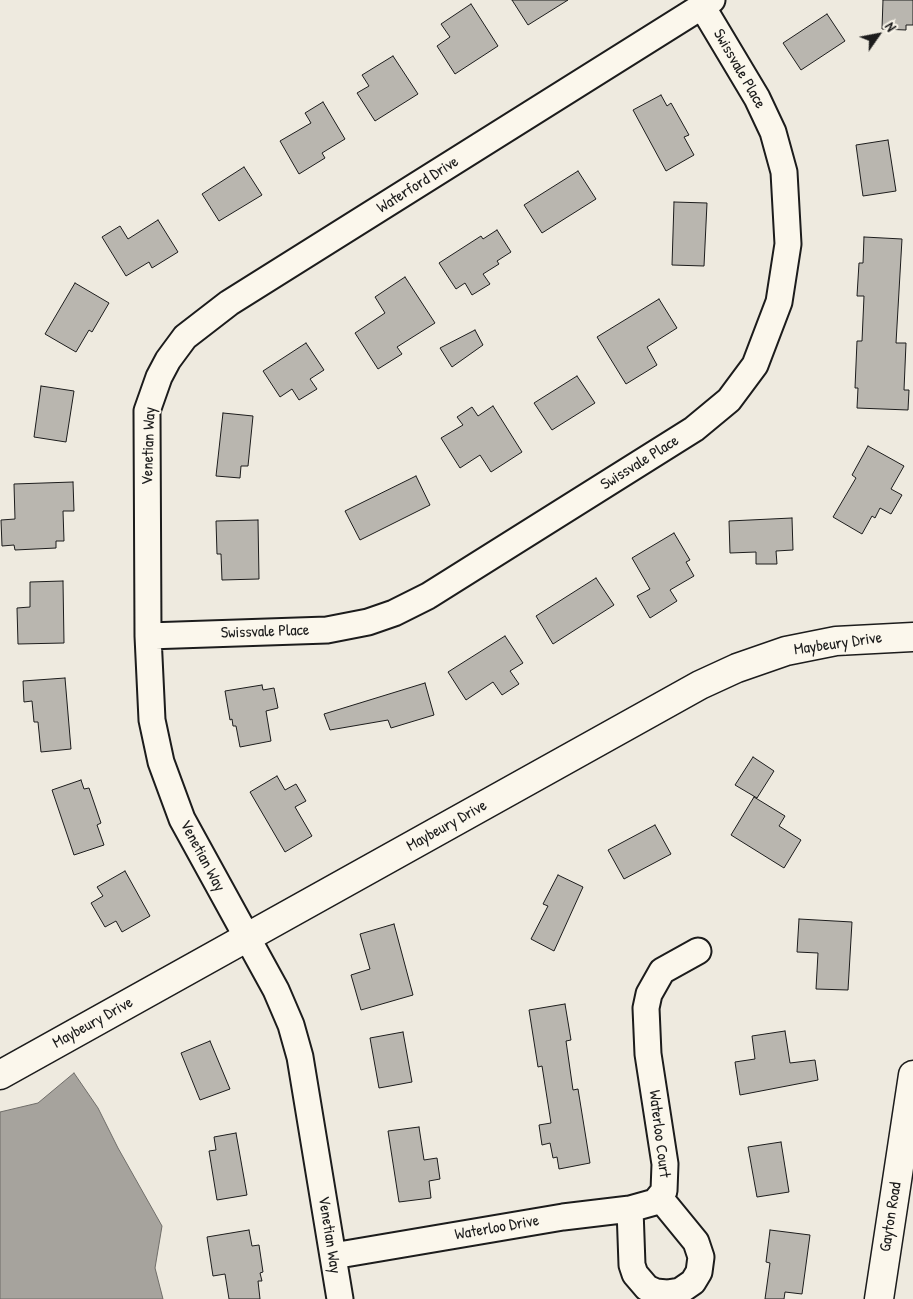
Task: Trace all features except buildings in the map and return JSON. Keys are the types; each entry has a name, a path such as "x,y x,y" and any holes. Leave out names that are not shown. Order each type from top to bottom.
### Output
{"street":[{"name":"Waterford Drive","path":"151,397 168,360 186,337 229,303 707,3"},
{"name":"Swissvale Place","path":"148,636 327,630 368,622 394,613 428,596 694,430 729,400 755,365 779,302 788,244 784,172 773,132 707,3"},
{"name":"Venetian Way","path":"151,397 147,411 148,636 152,720 166,779 182,819 276,990 293,1033 300,1057 340,1299"},
{"name":"Maybeury Drive","path":"0,1074 700,685 737,668 786,651 836,641 913,637"},
{"name":"Waterloo Court","path":"630,1209 632,1265 635,1274 647,1288 666,1294 680,1291 693,1282 699,1272 701,1257 696,1242 660,1198 666,1184 665,1164 648,1054 646,1008 649,994 662,972 698,951"},
{"name":"Gayton Road","path":"879,1299 913,1075"},
{"name":"Waterloo Drive","path":"333,1256 562,1217 648,1206 660,1198"}],"shaded area":[{"path":"74,1073 98,1108 162,1226 155,1268 163,1299 0,1299 0,1112 38,1103"}]}
